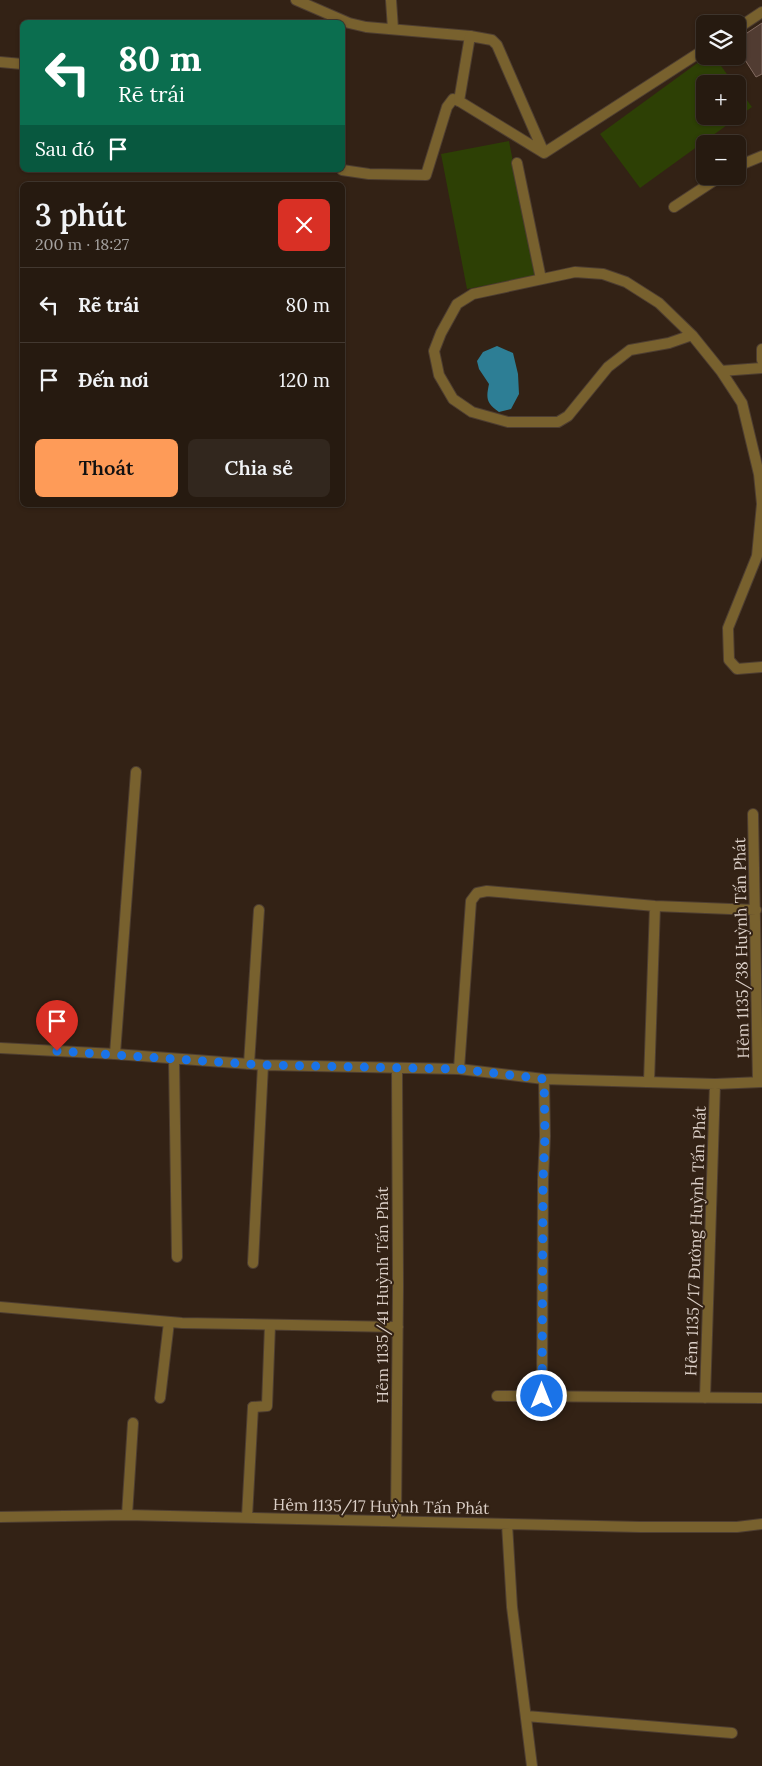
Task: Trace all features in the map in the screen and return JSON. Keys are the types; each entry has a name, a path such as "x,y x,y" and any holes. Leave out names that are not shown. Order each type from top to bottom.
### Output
{"street":[{"path":"296,0 342,20"},
{"path":"391,0 392,29"},
{"path":"746,23 762,12"},
{"path":"345,21 366,27 470,36 492,40 496,45 544,153"},
{"path":"459,101 470,36"},
{"path":"544,153 696,55"},
{"path":"0,62 20,64"},
{"path":"345,170 369,174 426,175 447,107 453,99 544,153"},
{"path":"746,163 762,156"},
{"path":"516,163 541,279"},
{"path":"674,207 707,185"},
{"path":"692,336 669,343 630,350 608,367 568,416 558,422 508,422 472,412 453,399 439,375 434,351 441,332 457,304 473,294 541,279 575,272 603,274 626,282 659,303 692,336 721,371 742,403 759,474 762,504 757,556 728,628 729,660 737,669 762,667"},
{"path":"762,349 762,360"},
{"path":"721,371 762,368"},
{"path":"115,1054 136,772"},
{"name":"Hẻm 1135/38 Huỳnh Tấn Phát","path":"753,814 760,1082"},
{"path":"459,1069 471,901 477,893 487,891 655,906 756,910"},
{"path":"649,1082 655,906"},
{"path":"249,1064 259,910"},
{"path":"0,1048 263,1065 459,1069 544,1079 715,1084 760,1082"},
{"path":"174,1059 177,1257"},
{"path":"254,1263 263,1065"},
{"name":"Hẻm 1135/41 Huỳnh Tấn Phát","path":"396,1521 398,1327 397,1069"},
{"path":"542,1396 544,1079"},
{"name":"Hẻm 1135/17 Đường Huỳnh Tấn Phát","path":"705,1398 715,1084"},
{"path":"0,1307 169,1322 398,1327"},
{"path":"160,1398 169,1322"},
{"path":"247,1517 253,1408 267,1406 270,1325"},
{"path":"497,1396 762,1398"},
{"path":"127,1515 132,1422"},
{"name":"Hẻm 1135/17 Huỳnh Tấn Phát","path":"0,1517 127,1515 738,1528 762,1524"},
{"path":"507,1524 512,1607 532,1766"},
{"path":"526,1716 732,1732"}],"green space":[{"path":"696,64 720,65 728,75 696,75 696,125 727,125 713,135 696,135 696,148 640,188 600,134"},
{"path":"746,99 752,107 746,111"},
{"path":"509,141 535,276 467,289 441,154"}],"water":[{"path":"497,346 513,353 518,374 519,394 511,409 499,412 489,403 487,393 489,384 479,369 477,361 483,352"}],"building":[{"path":"762,23 762,74 756,77 746,61 746,34"}],"route":[{"path":"57,1051 263,1065 459,1069 544,1079 542,1396"}]}
